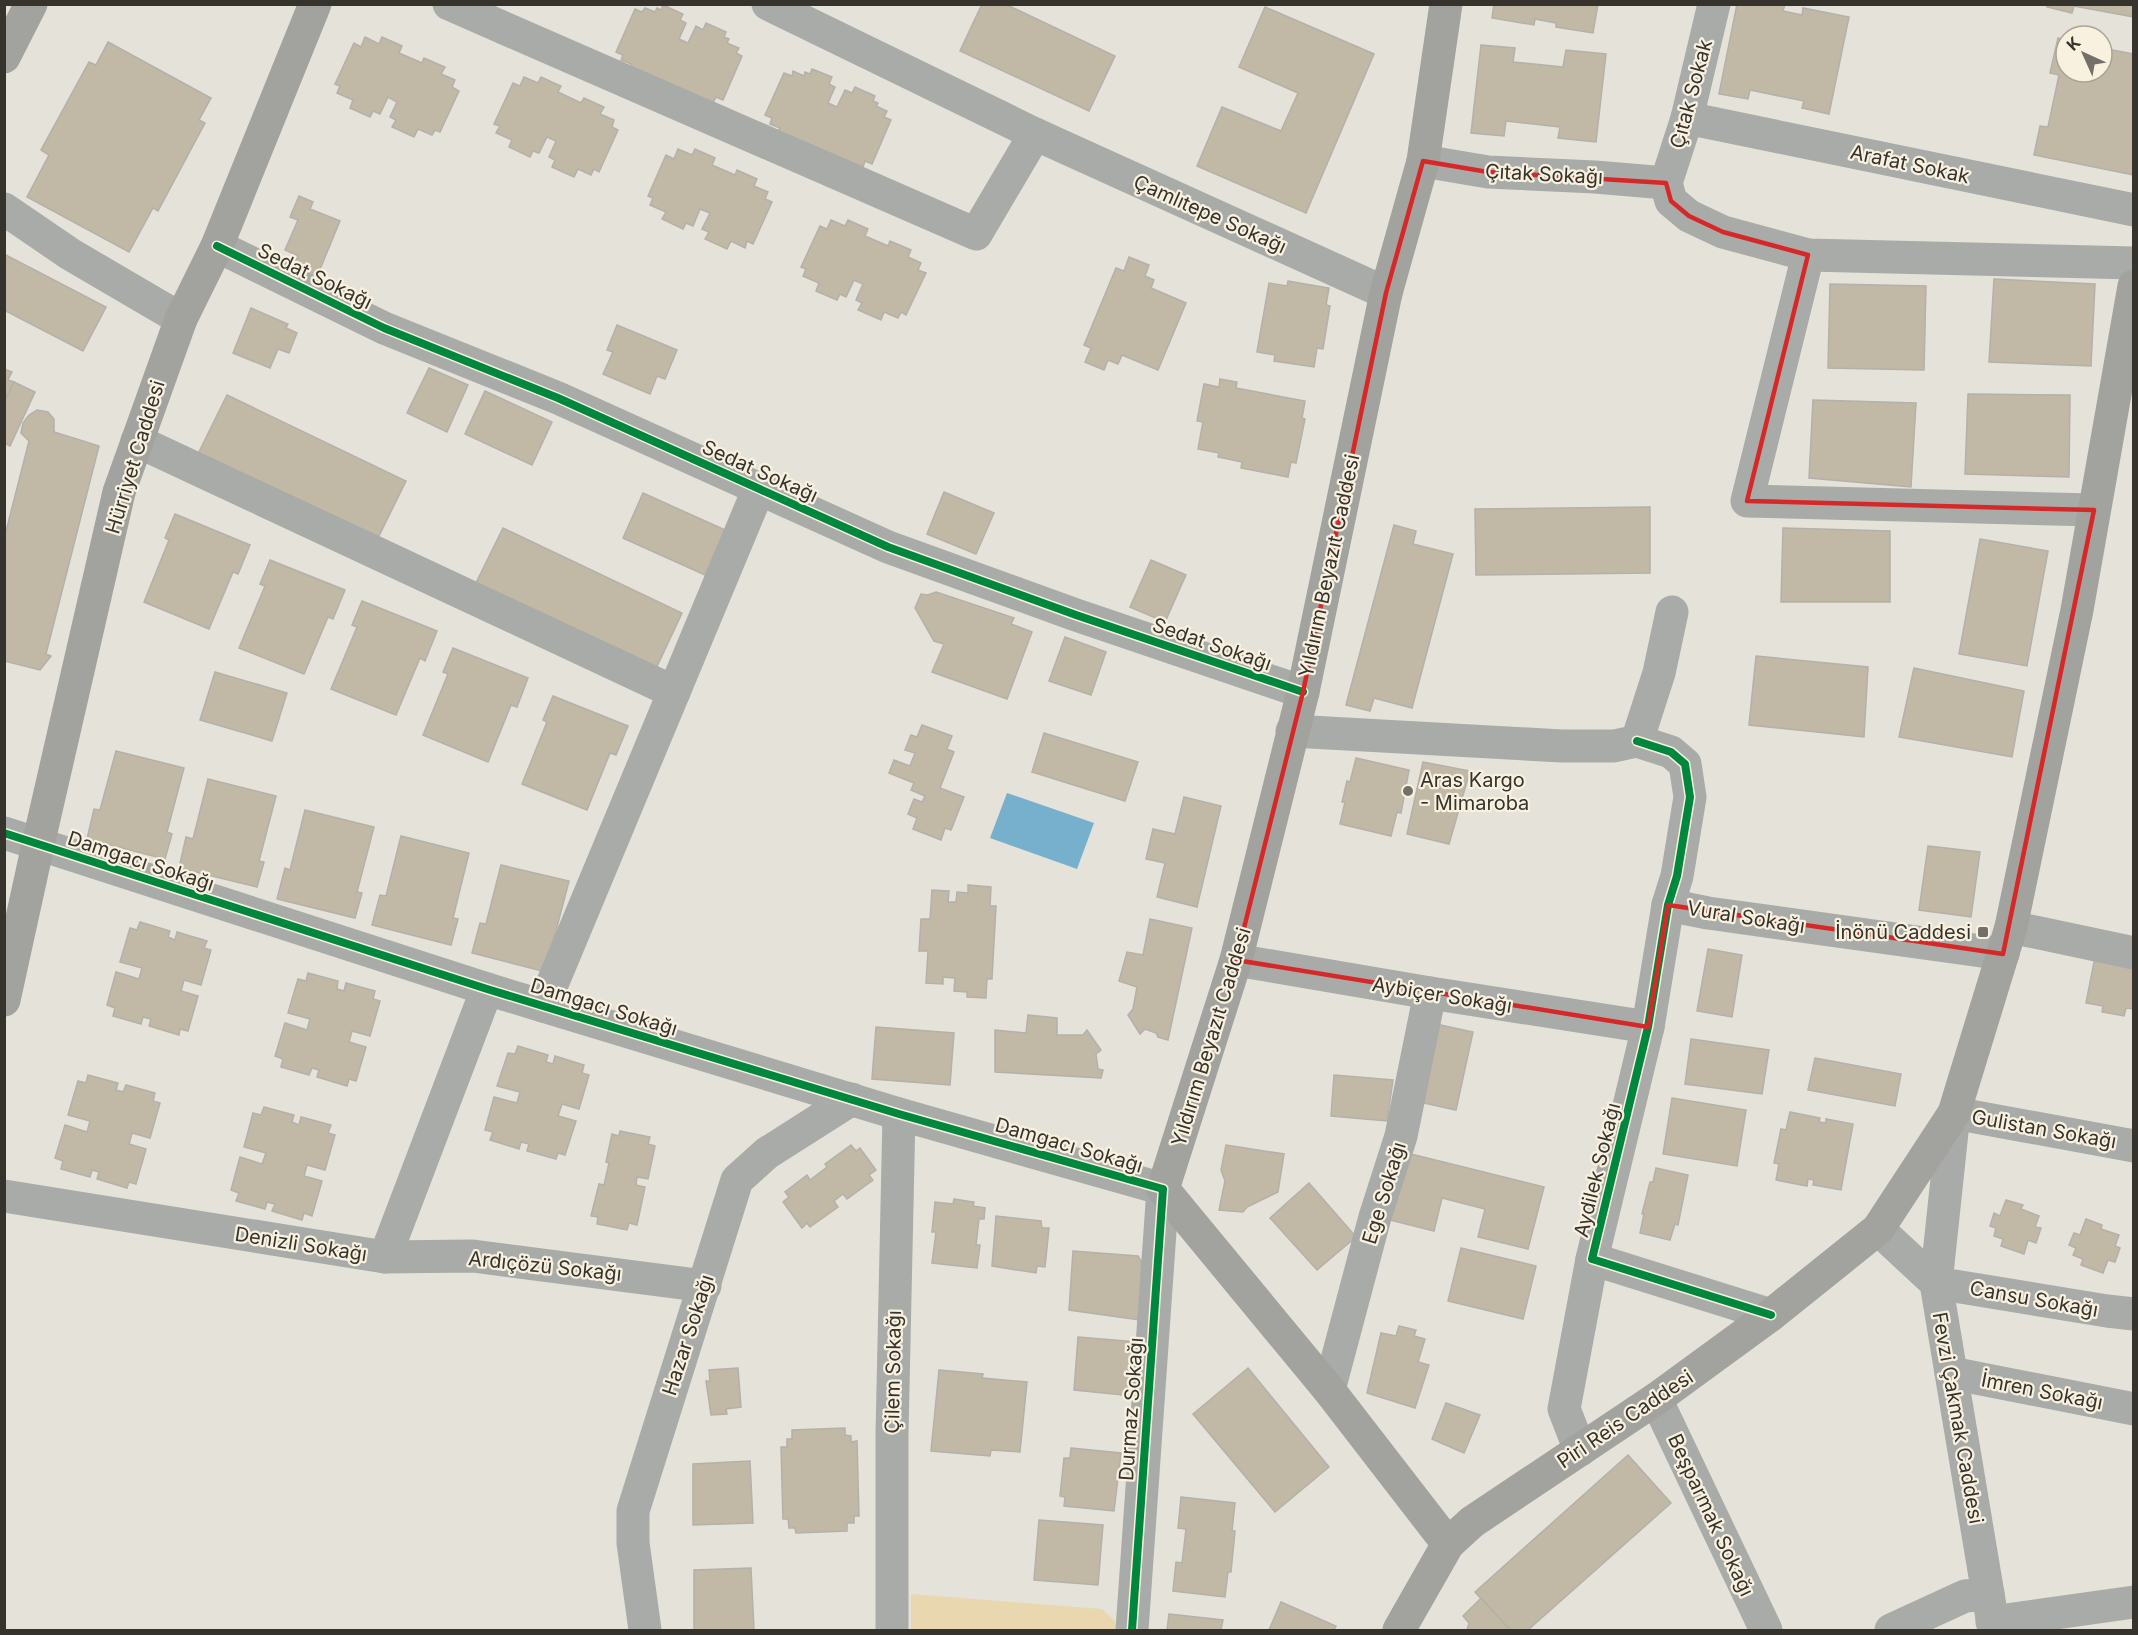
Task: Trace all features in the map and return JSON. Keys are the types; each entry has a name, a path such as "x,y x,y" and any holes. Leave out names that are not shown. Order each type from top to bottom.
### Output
{"main road":[{"path":"4,57 31,4"},
{"name":"Hürriyet Caddesi","path":"4,1000 119,492 181,319 217,246 315,4"},
{"name":"Yıldırım Beyazıt Caddesi","path":"1163,1189 1236,960 1303,692 1386,294 1423,161 1446,4"},
{"path":"1878,1229 1954,1113 2007,940 2077,610 2133,286"},
{"name":"Damgacı Sokağı","path":"1163,1189 1329,1390 1448,1544"},
{"name":"Piri Reis Caddesi","path":"1404,1627 1448,1544 1472,1522 1656,1399 1771,1316 1878,1229"}],"street":[{"path":"449,4 976,234 1035,134"},
{"name":"Çıtak Sokak","path":"1666,183 1687,118 1713,4"},
{"name":"Çamlıtepe Sokağı","path":"780,7 1035,134 1386,294"},
{"name":"Arafat Sokak","path":"1687,118 2133,210"},
{"name":"Çıtak Sokağı","path":"1423,161 1488,172 1666,183"},
{"path":"1666,183 1671,201 1689,216 1723,232 1808,255 2133,263"},
{"path":"4,209 70,254 181,319"},
{"name":"Sedat Sokağı","path":"217,246 384,328 558,398 888,547 1076,615 1303,692"},
{"path":"1808,255 1747,501 2094,510"},
{"path":"137,441 674,692"},
{"path":"543,1006 759,488"},
{"path":"1292,731 1562,746 1614,746 1637,741 1659,674 1672,612"},
{"name":"Aydilek Sokağı","path":"1637,741 1671,752 1685,764 1690,797 1677,876 1668,905 1648,1027 1592,1259 1771,1316"},
{"name":"Damgacı Sokağı","path":"4,833 487,989 899,1114 1163,1189"},
{"name":"Vural Sokağı","path":"1668,905 1708,913 2133,953"},
{"name":"Aybiçer Sokağı","path":"1236,960 1648,1027"},
{"name":"Denizli Sokağı","path":"4,1196 385,1257 487,989"},
{"name":"Ege Sokağı","path":"1329,1390 1375,1217 1401,1137 1430,993"},
{"name":"Hazar Sokağı","path":"645,1630 633,1543 633,1511 737,1180 767,1153 852,1099"},
{"name":"Gulistan Sokağı","path":"1954,1113 2133,1146"},
{"name":"Fevzi Çakmak Caddesi","path":"1954,1113 1936,1283 1991,1615"},
{"name":"Çilem Sokağı","path":"892,1630 892,1434 899,1114"},
{"name":"Durmaz Sokağı","path":"1132,1630 1163,1189"},
{"path":"1878,1229 1936,1283"},
{"name":"Ardıçözü Sokağı","path":"385,1257 473,1256 705,1286"},
{"path":"1580,1450 1564,1409 1592,1259"},
{"name":"Cansu Sokağı","path":"1936,1283 2133,1314"},
{"name":"İmren Sokağı","path":"1951,1373 2133,1409"},
{"name":"Beşparmak Sokağı","path":"1656,1399 1766,1630"},
{"path":"1891,1630 1965,1596 1991,1615 2133,1602"}],"highlighted area":[{"path":"1423,161 1488,172 1666,183 1671,201 1689,216 1723,232 1808,255 1747,501 2094,510 2003,954 1668,905 1648,1027 1236,960 1303,692 1386,293"}],"shaded area":[{"path":"911,1594 1102,1609 1115,1621 1117,1630 911,1630"}],"water":[{"path":"1007,793 1094,823 1077,869 990,838"}],"building":[{"path":"982,4 1005,4 1115,56 1089,111 960,51"},
{"path":"1494,4 1598,4 1593,33 1556,27 1556,23 1535,19 1534,25 1492,18"},
{"path":"1737,4 1785,4 1783,11 1802,15 1803,8 1849,17 1829,114 1802,108 1804,101 1750,90 1748,99 1719,94"},
{"path":"2047,4 2134,4 2134,17 2074,6 2072,13 2047,7"},
{"path":"663,5 683,14 680,20 686,23 679,39 688,43 696,26 703,30 706,23 726,32 724,37 729,39 727,43 739,48 736,53 742,56 723,100 716,97 713,103 629,68 631,64 621,60 623,55 616,52 635,9 642,12 645,8 655,12 657,8 661,10"},
{"path":"1265,7 1374,54 1306,213 1197,166 1222,107 1281,131 1298,93 1239,67"},
{"path":"365,37 379,44 382,37 402,46 399,53 422,63 424,58 445,67 441,74 455,80 452,87 459,91 440,132 435,130 432,135 418,129 414,137 392,127 396,120 390,117 397,102 388,97 380,114 373,111 370,117 350,108 353,100 337,93 340,86 335,84 354,43 361,47"},
{"path":"108,42 211,98 199,120 205,123 158,211 153,208 129,252 27,197 49,155 41,150 89,62 96,65"},
{"path":"1481,45 1515,48 1513,62 1563,67 1566,50 1606,54 1596,142 1558,138 1560,127 1506,121 1504,136 1471,133"},
{"path":"2114,50 2134,54 2134,175 2034,155 2040,126 2048,127 2057,84 2114,84"},
{"path":"2054,56 2054,74 2050,73"},
{"path":"812,69 832,77 829,84 835,87 828,103 837,107 845,90 852,93 855,87 875,96 873,101 878,103 876,106 887,111 884,117 891,120 872,164 865,161 863,167 778,131 780,128 770,124 772,118 765,115 784,73 792,76 793,71 804,76 805,72 810,74"},
{"path":"524,77 538,83 541,77 561,86 558,92 581,103 584,98 604,107 600,114 614,120 612,127 618,130 599,172 594,169 591,175 578,169 574,177 552,167 555,160 549,157 556,141 547,137 539,153 533,151 530,157 509,147 512,140 496,133 500,126 494,124 513,83 520,86"},
{"path":"678,149 692,155 695,149 715,158 712,165 735,175 737,170 757,179 754,186 768,192 765,199 772,202 753,244 747,241 745,248 731,241 727,249 705,239 709,232 702,229 710,213 700,209 693,226 686,223 683,229 662,219 666,212 650,205 653,198 648,196 666,155 674,159"},
{"path":"299,196 313,202 310,209 340,221 316,279 292,269 298,256 285,250 298,220 290,217"},
{"path":"831,220 845,226 848,220 868,229 865,236 888,246 890,241 911,250 908,257 921,263 918,270 926,273 906,315 901,312 898,318 884,312 881,320 858,310 862,303 856,300 863,284 854,280 846,297 840,294 837,300 816,291 819,283 803,276 806,269 801,267 820,226 827,229"},
{"path":"4,254 106,307 83,351 4,310"},
{"path":"1129,257 1149,265 1145,276 1154,280 1151,288 1186,303 1158,370 1122,355 1118,364 1108,360 1104,370 1085,362 1091,348 1084,345 1116,268 1124,271"},
{"path":"1994,279 2095,284 2091,366 1989,362"},
{"path":"1288,281 1329,288 1326,305 1330,306 1323,349 1317,348 1314,367 1274,361 1275,355 1257,352 1269,283 1287,286"},
{"path":"1830,284 1926,286 1924,370 1828,368"},
{"path":"251,308 288,324 286,328 297,333 289,353 278,349 270,368 233,353"},
{"path":"617,325 677,350 665,379 657,376 650,394 603,374 613,352 607,350"},
{"path":"429,368 468,385 447,432 407,413"},
{"path":"4,369 12,372 8,380 14,382 4,403"},
{"path":"1220,379 1237,382 1236,388 1305,401 1302,418 1305,419 1296,463 1291,462 1288,477 1241,468 1242,462 1218,457 1219,453 1198,449 1203,422 1197,421 1204,384 1219,387"},
{"path":"14,382 35,392 10,446 4,443 4,403"},
{"path":"485,391 552,422 532,465 465,434"},
{"path":"1968,394 2070,395 2069,477 1965,474"},
{"path":"227,395 406,481 376,542 197,456"},
{"path":"1813,400 1916,403 1911,487 1809,478"},
{"path":"37,410 48,412 54,419 54,432 99,446 46,654 51,656 40,670 4,661 4,539 29,441 21,433 23,423"},
{"path":"944,492 994,513 976,554 927,534"},
{"path":"643,493 725,530 705,575 623,538"},
{"path":"1650,507 1650,573 1476,575 1475,509"},
{"path":"175,514 250,545 238,574 233,572 209,629 144,602 169,540 165,538"},
{"path":"1394,525 1416,531 1413,544 1453,554 1412,708 1374,698 1370,711 1346,705"},
{"path":"503,528 682,613 653,675 473,589"},
{"path":"1783,528 1890,531 1890,602 1781,602"},
{"path":"1980,539 2048,551 2027,666 1959,654"},
{"path":"270,560 345,590 333,619 328,617 304,674 239,648 265,586 260,584"},
{"path":"1151,560 1186,575 1165,622 1130,607"},
{"path":"936,592 1014,618 1011,624 1032,632 1007,699 932,672 944,644 934,641 915,608 921,594 928,595"},
{"path":"362,601 437,631 425,661 420,658 396,715 331,689 357,627 352,625"},
{"path":"1065,637 1106,652 1091,695 1049,681"},
{"path":"453,648 528,678 517,707 511,705 488,762 423,735 448,674 443,672"},
{"path":"1756,656 1868,667 1864,737 1749,725"},
{"path":"1914,668 2024,691 2012,757 1899,737"},
{"path":"215,672 287,693 272,741 200,720"},
{"path":"553,696 628,726 616,755 610,753 587,810 522,784 547,722 543,720"},
{"path":"922,725 952,736 947,749 954,752 940,788 964,797 951,830 945,828 941,840 913,829 917,818 908,814 914,799 922,802 925,796 911,790 914,783 889,773 894,760 910,766 915,753 905,750 911,735 917,737"},
{"path":"1044,733 1138,762 1125,801 1032,772"},
{"path":"116,751 184,768 167,832 172,834 165,859 87,839 94,809 100,810"},
{"path":"1356,758 1409,770 1401,813 1397,812 1391,836 1340,824 1347,781 1350,782"},
{"path":"1423,762 1470,771 1449,844 1407,834"},
{"path":"208,779 276,796 259,861 264,862 257,887 179,868 186,837 193,839"},
{"path":"1184,797 1221,806 1197,907 1157,897 1165,863 1146,859 1153,829 1175,834"},
{"path":"305,810 374,827 357,892 362,893 355,918 277,899 285,868 290,870"},
{"path":"401,836 469,853 453,918 458,919 451,945 372,925 380,895 386,896"},
{"path":"1928,846 1980,852 1971,917 1919,910"},
{"path":"501,865 569,881 552,946 550,973 472,953 480,923 486,924"},
{"path":"968,885 991,887 990,906 996,906 992,979 987,979 986,998 967,997 967,992 954,991 955,978 943,977 943,984 926,983 928,951 919,951 921,919 930,919 932,890 949,891 948,902 956,902 957,892 968,893"},
{"path":"1150,919 1192,928 1168,1040 1145,1029 1140,1034 1128,1015 1133,1009 1137,987 1119,981 1127,952 1143,955"},
{"path":"140,922 170,931 168,937 175,940 177,932 207,941 204,948 211,950 201,985 184,980 181,991 198,996 188,1031 180,1029 179,1035 149,1026 151,1019 143,1017 141,1024 113,1016 115,1008 107,1005 116,972 139,979 142,968 120,962 130,928 137,930"},
{"path":"1708,949 1742,955 1732,1017 1697,1011"},
{"path":"2095,957 2134,958 2134,1009 2126,1008 2124,1016 2102,1012 2103,1006 2086,1003"},
{"path":"308,973 338,981 337,989 344,991 346,983 375,991 373,999 380,1001 370,1036 352,1031 349,1042 366,1047 356,1081 349,1079 347,1086 317,1077 319,1070 312,1068 309,1075 281,1067 283,1059 275,1056 285,1023 307,1030 310,1019 288,1013 298,979 306,981"},
{"path":"1028,1015 1057,1018 1057,1035 1083,1035 1087,1030 1101,1050 1096,1054 1098,1069 1103,1070 1101,1078 995,1072 995,1030 1026,1033"},
{"path":"1436,1024 1473,1032 1456,1110 1419,1102"},
{"path":"876,1027 954,1033 950,1085 872,1079"},
{"path":"1691,1039 1769,1050 1762,1094 1685,1084"},
{"path":"518,1046 548,1055 546,1062 553,1064 555,1056 584,1065 582,1073 589,1075 579,1109 562,1104 558,1116 576,1121 565,1155 558,1153 556,1159 527,1151 529,1144 521,1142 519,1149 490,1140 493,1132 485,1130 494,1097 517,1103 520,1092 497,1086 508,1053 515,1054"},
{"path":"1815,1058 1901,1074 1895,1106 1808,1090"},
{"path":"88,1075 118,1083 116,1090 123,1092 126,1085 155,1093 153,1101 160,1103 150,1138 132,1133 129,1144 146,1149 136,1184 129,1182 127,1188 97,1179 99,1172 92,1170 90,1177 61,1169 63,1161 55,1158 65,1125 87,1132 90,1121 68,1115 78,1081 86,1083"},
{"path":"1334,1075 1393,1080 1387,1121 1331,1116"},
{"path":"1672,1098 1746,1110 1737,1166 1663,1154"},
{"path":"264,1107 294,1115 292,1122 299,1125 301,1117 331,1125 328,1133 335,1135 325,1170 307,1165 304,1176 322,1181 312,1216 304,1213 302,1220 272,1211 275,1204 267,1202 265,1209 236,1201 239,1193 231,1190 240,1157 262,1164 266,1153 244,1147 253,1113 261,1115"},
{"path":"1790,1112 1820,1118 1819,1122 1826,1123 1826,1119 1853,1124 1841,1190 1813,1185 1814,1180 1808,1179 1807,1186 1776,1180 1779,1164 1774,1163 1781,1129 1786,1130"},
{"path":"620,1131 650,1137 648,1144 655,1146 648,1179 637,1177 636,1185 645,1187 637,1225 629,1223 627,1230 597,1224 598,1217 591,1216 599,1184 604,1185 612,1134 619,1136"},
{"path":"851,1145 856,1151 860,1148 876,1170 869,1175 873,1180 847,1199 843,1194 834,1201 838,1207 810,1227 807,1223 802,1228 783,1202 789,1197 785,1192 807,1175 810,1180 827,1167 825,1164"},
{"path":"1226,1145 1284,1154 1278,1192 1247,1207 1243,1212 1219,1210 1225,1181 1221,1170"},
{"path":"1407,1153 1544,1187 1528,1249 1478,1237 1485,1209 1442,1198 1434,1231 1390,1220"},
{"path":"1656,1168 1688,1175 1678,1225 1675,1224 1670,1240 1640,1233 1644,1214 1642,1214"},
{"path":"1309,1183 1356,1237 1317,1270 1270,1218"},
{"path":"954,1199 974,1202 973,1206 985,1208 984,1219 979,1219 976,1245 980,1245 977,1268 932,1263 936,1232 932,1232 935,1202 953,1204"},
{"path":"2006,1200 2023,1205 2021,1209 2039,1216 2035,1227 2041,1228 2036,1243 2028,1240 2024,1254 2001,1246 2003,1239 1994,1236 1996,1228 1990,1226 1994,1213 2000,1216"},
{"path":"996,1216 1041,1221 1042,1228 1049,1228 1045,1267 1037,1266 1036,1273 992,1266"},
{"path":"2086,1219 2102,1225 2101,1229 2119,1235 2115,1246 2120,1248 2115,1262 2108,1260 2103,1273 2081,1265 2083,1259 2073,1255 2076,1248 2069,1245 2074,1233 2080,1235"},
{"path":"1461,1248 1536,1266 1523,1319 1448,1301"},
{"path":"1073,1251 1138,1256 1155,1282 1154,1322 1069,1310"},
{"path":"1399,1326 1416,1330 1414,1336 1425,1339 1418,1362 1429,1365 1415,1408 1367,1393 1381,1333 1396,1336"},
{"path":"1078,1337 1149,1343 1143,1397 1074,1390"},
{"path":"738,1368 741,1407 726,1409 727,1414 711,1415 706,1381 710,1381 709,1370"},
{"path":"1248,1368 1329,1467 1275,1512 1193,1414"},
{"path":"939,1370 983,1374 982,1378 1027,1382 1020,1452 991,1450 990,1456 931,1451"},
{"path":"1446,1403 1480,1415 1464,1453 1432,1439"},
{"path":"845,1428 845,1435 851,1436 851,1442 857,1441 859,1516 854,1516 854,1523 847,1523 847,1531 796,1533 795,1528 789,1528 788,1519 783,1519 781,1447 787,1447 787,1439 792,1439 792,1430"},
{"path":"1071,1448 1121,1453 1114,1511 1064,1506 1065,1497 1060,1496 1064,1458 1070,1458"},
{"path":"1628,1455 1671,1503 1528,1630 1510,1630 1475,1592"},
{"path":"750,1461 753,1523 693,1525 693,1464"},
{"path":"1181,1497 1235,1503 1231,1572 1228,1572 1225,1597 1173,1591 1176,1562 1182,1563 1186,1529 1178,1528"},
{"path":"1039,1520 1103,1525 1098,1585 1034,1580"},
{"path":"751,1568 754,1630 694,1630 694,1570"},
{"path":"1481,1598 1510,1630 1467,1630 1469,1623 1463,1616"},
{"path":"1281,1602 1336,1626 1334,1630 1269,1630"},
{"path":"1169,1614 1223,1620 1221,1630 1167,1630"}],"cycle path":[{"path":"217,246 384,328 558,398 888,547 1076,615 1303,692"},
{"path":"1637,741 1671,752 1685,764 1690,797 1677,876 1668,905 1648,1027 1592,1259 1771,1315"},
{"path":"4,833 487,989 899,1114 1163,1189 1132,1630"}],"place":[{"name":"Aras Kargo - Mimaroba","path":"1408,791"},
{"name":"İnönü Caddesi","path":"1983,932"}]}
